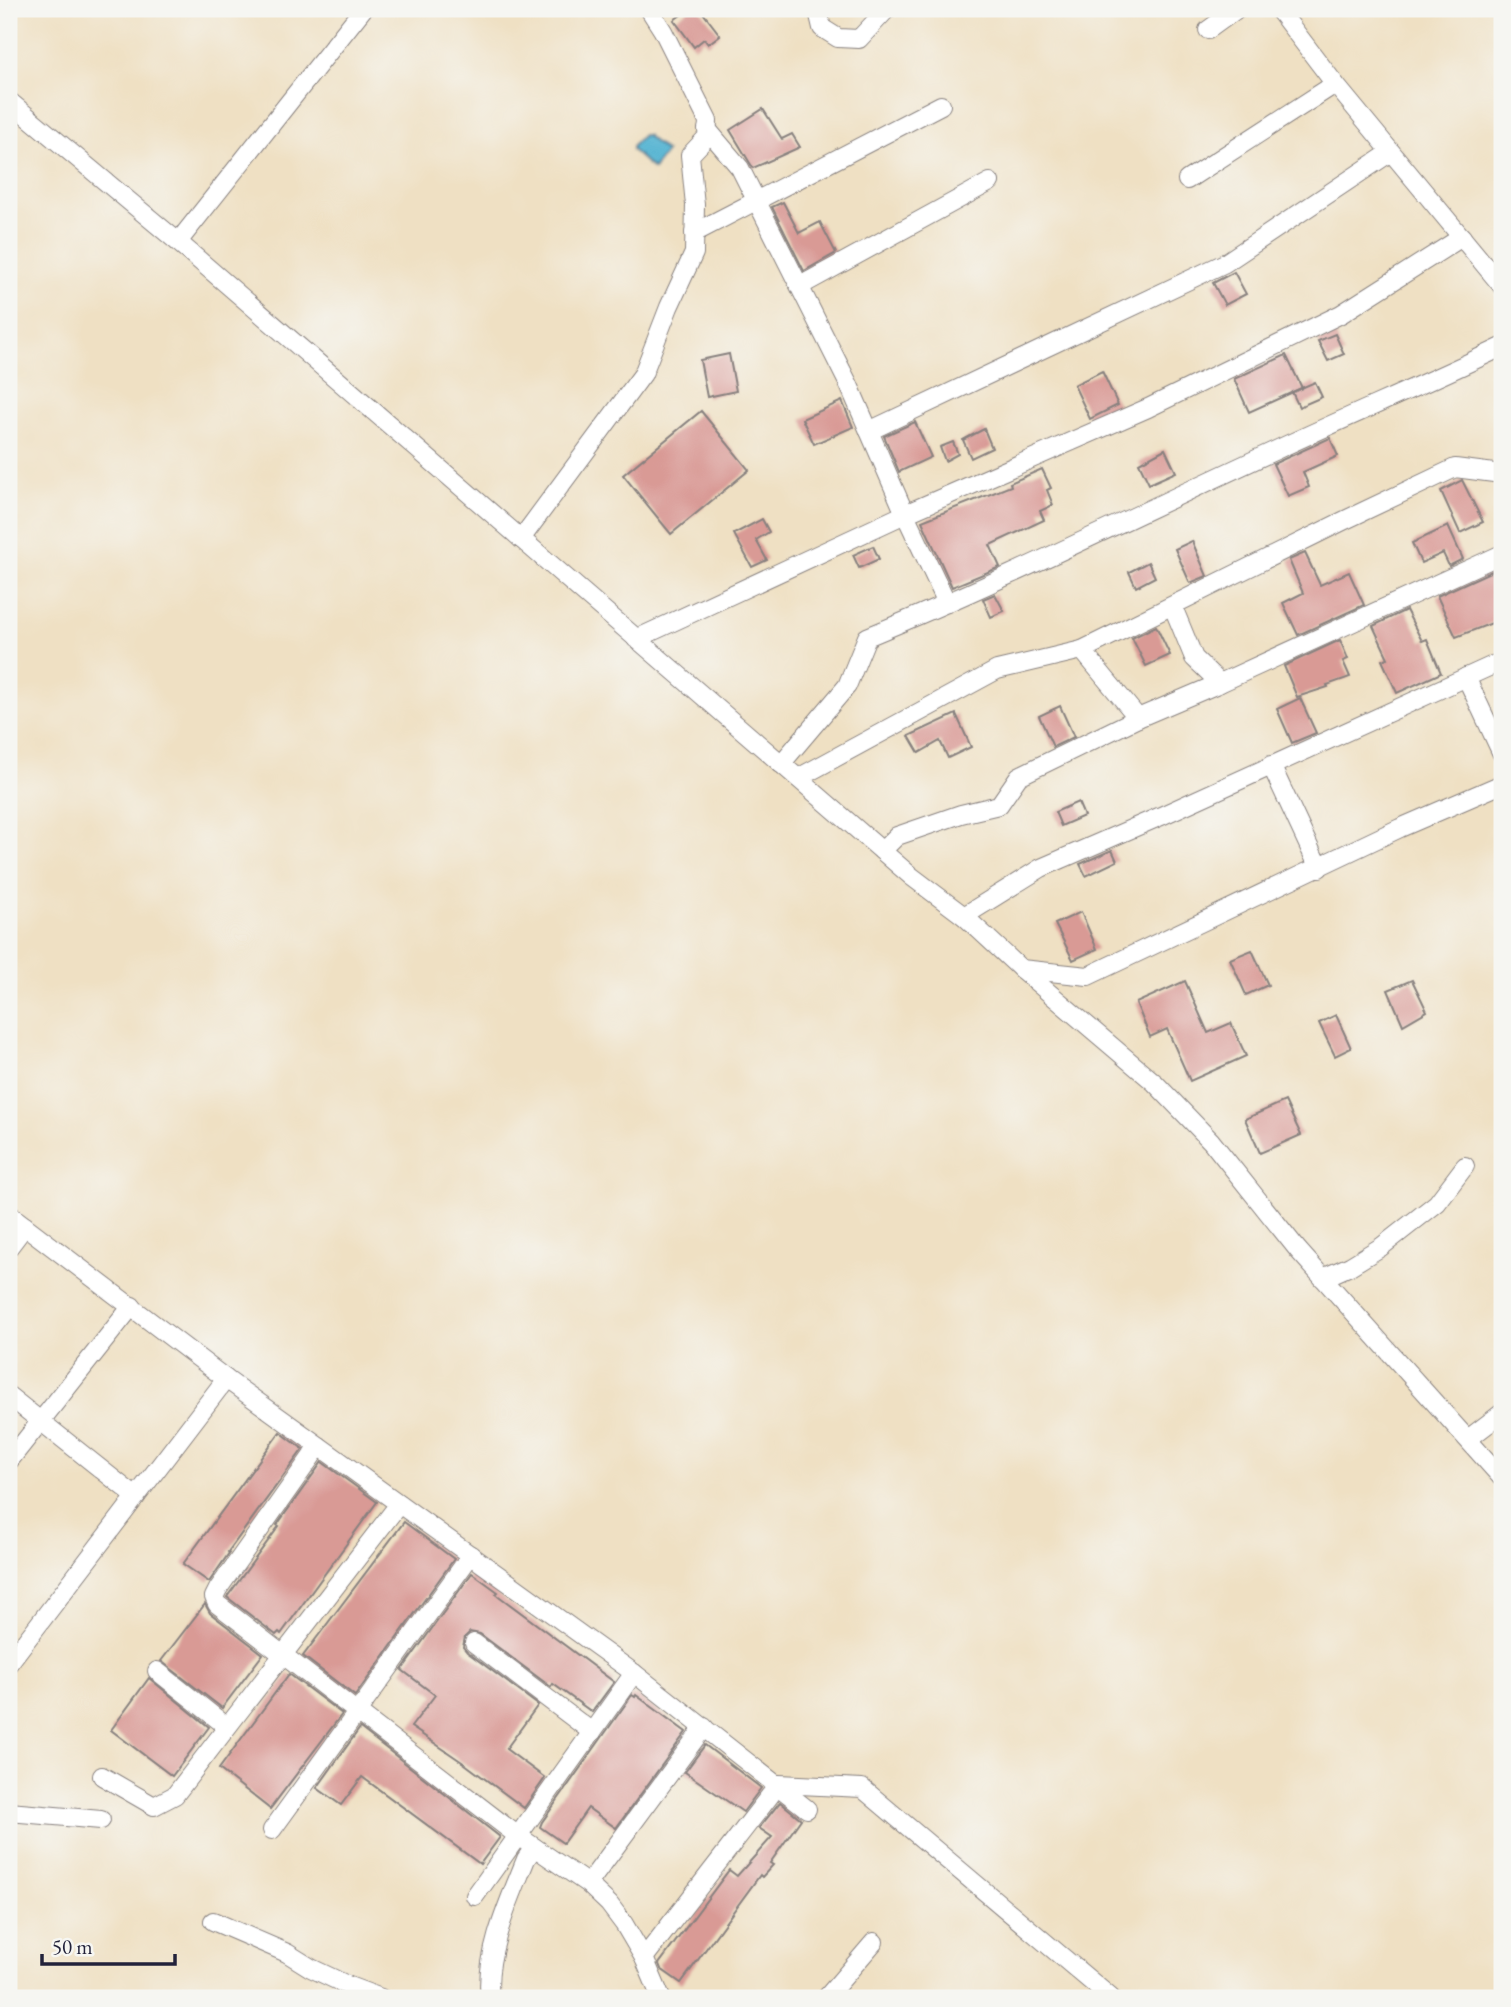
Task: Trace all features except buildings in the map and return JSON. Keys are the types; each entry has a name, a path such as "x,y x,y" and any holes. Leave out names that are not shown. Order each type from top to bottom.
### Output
{"street":[{"path":"178,242 363,9"},
{"path":"521,538 643,374 694,253 695,205 690,155 707,137 708,121 649,9"},
{"path":"820,9 818,11 822,28 838,38 859,39 887,9"},
{"path":"1208,30 1237,9"},
{"path":"1278,9 1335,84 1502,286"},
{"path":"1187,180 1335,84"},
{"path":"9,102 178,242 882,851 964,916 1021,969 1155,1083 1210,1141 1323,1278 1502,1478"},
{"path":"694,233 941,105"},
{"path":"707,129 740,168 800,286 849,385 947,603"},
{"path":"869,431 1225,263 1391,152"},
{"path":"800,286 990,182"},
{"path":"636,639 905,514 1147,408 1341,314 1462,237"},
{"path":"781,764 847,686 867,637 947,603 1502,348"},
{"path":"798,778 997,670 1082,650 1455,468 1502,474"},
{"path":"882,851 897,836 961,814 999,805 1019,776 1138,718 1502,554"},
{"path":"1173,607 1194,658 1220,683"},
{"path":"1082,650 1138,718"},
{"path":"964,916 1041,868 1502,660"},
{"path":"1466,677 1502,754"},
{"path":"1271,765 1319,868"},
{"path":"1021,969 1088,976 1400,828 1502,784"},
{"path":"1323,1278 1350,1266 1381,1247 1437,1203 1465,1166"},
{"path":"9,1214 226,1379 634,1673 779,1784 807,1809"},
{"path":"9,1247 24,1226"},
{"path":"9,1461 132,1306"},
{"path":"9,1663 226,1379"},
{"path":"9,1396 136,1497"},
{"path":"1468,1439 1502,1413"},
{"path":"319,1447 214,1597 217,1604 518,1836 587,1884 617,1914 644,1958 661,1998"},
{"path":"102,1776 154,1806 175,1795 398,1504"},
{"path":"272,1830 471,1555"},
{"path":"474,1643 592,1732"},
{"path":"157,1671 226,1726"},
{"path":"475,1895 634,1673"},
{"path":"587,1884 704,1727"},
{"path":"644,1958 779,1784"},
{"path":"779,1784 862,1788 1111,1998"},
{"path":"9,1812 101,1820"},
{"path":"490,1998 488,1986 495,1947 526,1859 534,1847"},
{"path":"213,1921 287,1953 349,1986 381,1998"},
{"path":"826,1998 874,1942"}],"water":[{"path":"643,135 666,152 653,169 632,150 632,146"}]}
